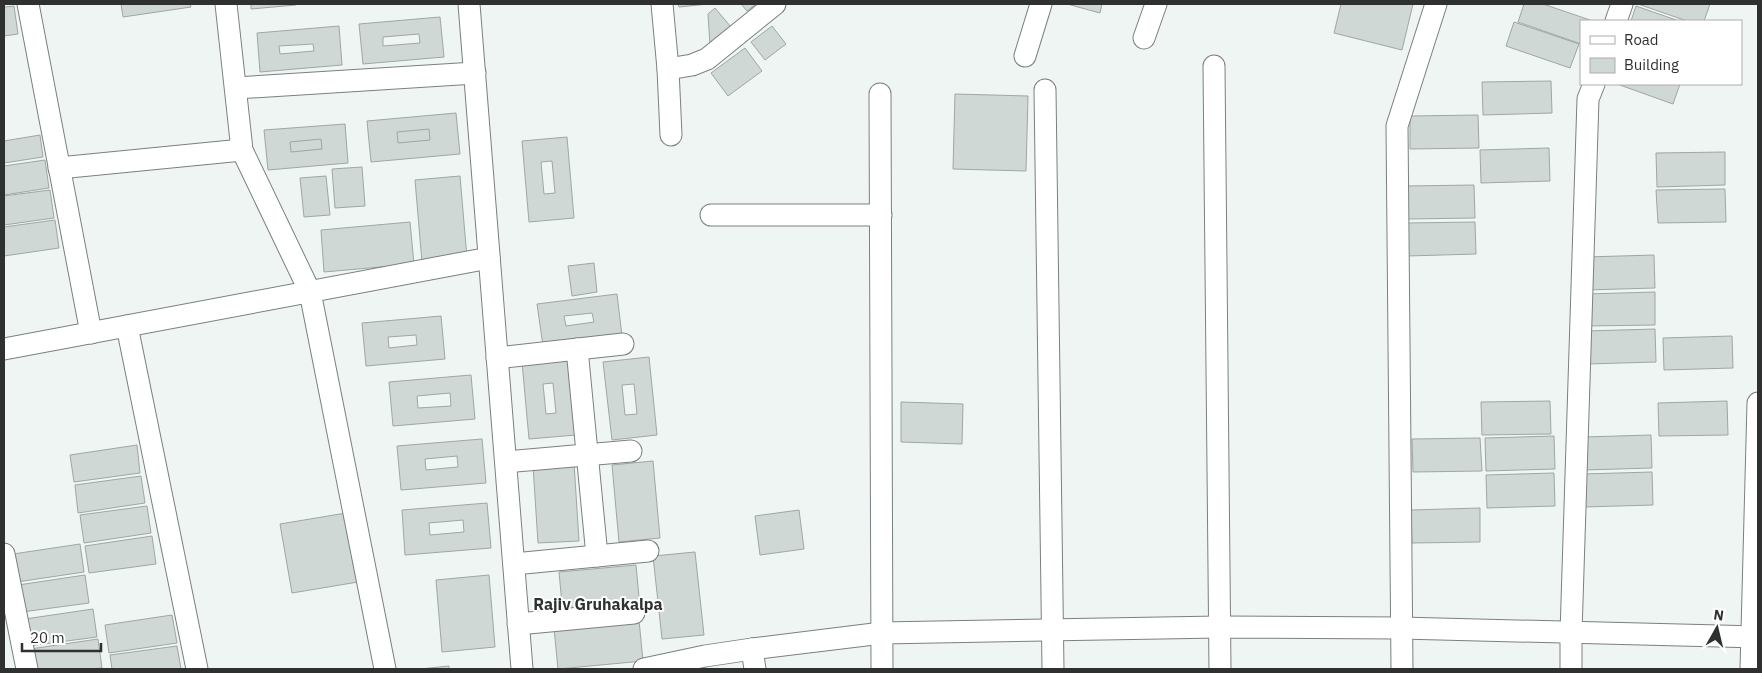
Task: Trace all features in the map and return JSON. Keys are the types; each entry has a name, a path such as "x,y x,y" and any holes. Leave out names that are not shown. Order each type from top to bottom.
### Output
{"street":[{"path":"28,4 91,333"},
{"path":"226,4 242,150 310,292 385,669"},
{"path":"469,4 522,669"},
{"path":"662,4 668,69 671,135"},
{"path":"668,69 692,66 707,59 775,4"},
{"path":"1025,56 1041,4"},
{"path":"1144,38 1156,4"},
{"path":"1402,669 1397,126 1436,4"},
{"path":"1616,20 1622,4"},
{"path":"1214,66 1220,669"},
{"path":"236,88 475,73"},
{"path":"1571,669 1588,99 1594,85"},
{"path":"1045,90 1053,669"},
{"path":"880,94 882,669"},
{"path":"59,168 242,150"},
{"path":"712,215 880,215"},
{"path":"4,349 489,258"},
{"path":"127,326 197,669"},
{"path":"497,358 623,344"},
{"path":"577,349 597,556"},
{"path":"1751,669 1754,636 1758,403"},
{"path":"506,462 631,451"},
{"path":"514,564 648,551"},
{"path":"4,554 27,669"},
{"path":"518,624 634,613"},
{"path":"644,669 754,659 882,633 1219,628 1401,628 1754,636"}],"building":[{"path":"121,4 190,4 191,7 123,17"},
{"path":"251,4 296,4 296,5 251,9"},
{"path":"678,4 708,4 679,7"},
{"path":"741,4 756,4 747,11"},
{"path":"1067,4 1102,4 1100,13"},
{"path":"1341,4 1413,4 1402,50 1334,33"},
{"path":"1524,4 1543,4 1590,20 1580,20 1580,44 1518,22"},
{"path":"1638,4 1710,4 1704,20 1684,20"},
{"path":"14,6 18,34 4,36 4,7"},
{"path":"1636,6 1676,20 1631,20"},
{"path":"715,8 731,27 710,45 708,14"},
{"path":"440,17 444,57 363,64 359,24","holes":["419,34 420,43 383,46 383,37"]},
{"path":"1514,22 1579,44 1570,68 1506,46"},
{"path":"339,26 342,65 260,72 257,33","holes":["313,44 314,51 280,54 279,46"]},
{"path":"772,26 786,44 765,60 751,42"},
{"path":"745,48 762,71 728,96 711,73"},
{"path":"1551,81 1552,113 1483,115 1482,82"},
{"path":"1620,85 1680,85 1673,104"},
{"path":"955,94 1028,96 1026,171 953,169"},
{"path":"456,113 460,154 371,162 367,121"},
{"path":"1478,115 1479,148 1410,149 1410,116"},
{"path":"345,124 348,163 268,170 264,130"},
{"path":"429,129 430,140 398,143 397,132"},
{"path":"40,135 43,157 4,163 4,141"},
{"path":"567,137 574,218 529,222 522,141","holes":["552,161 555,193 544,194 541,162"]},
{"path":"321,139 322,149 291,152 290,142"},
{"path":"1549,148 1550,181 1481,183 1480,150"},
{"path":"1725,152 1725,185 1657,187 1656,153"},
{"path":"45,160 49,188 4,195 4,166"},
{"path":"362,167 365,206 335,208 332,169"},
{"path":"326,176 330,215 304,217 300,178"},
{"path":"460,176 467,258 422,262 415,180"},
{"path":"1474,185 1475,218 1407,219 1406,186"},
{"path":"1725,189 1726,222 1658,223 1656,190"},
{"path":"50,190 54,218 4,225 4,196"},
{"path":"55,220 59,248 4,256 4,227"},
{"path":"410,222 414,264 324,272 321,230"},
{"path":"1475,222 1476,254 1407,256 1406,223"},
{"path":"1654,255 1655,288 1586,290 1586,257"},
{"path":"594,263 597,292 572,296 568,266"},
{"path":"1655,292 1655,325 1587,326 1586,294"},
{"path":"617,294 622,336 543,346 537,304","holes":["592,313 594,322 566,326 564,316"]},
{"path":"441,316 445,359 366,366 362,323","holes":["416,335 417,345 389,348 388,337"]},
{"path":"1655,329 1656,362 1587,364 1586,331"},
{"path":"1732,336 1733,368 1664,370 1663,338"},
{"path":"649,357 657,435 612,440 603,362","holes":["634,384 637,414 625,415 622,385"]},
{"path":"569,358 576,435 529,439 522,362","holes":["553,383 556,413 546,414 543,384"]},
{"path":"471,375 475,419 393,426 389,382","holes":["450,393 451,406 418,408 417,396"]},
{"path":"1550,401 1551,434 1482,435 1481,402"},
{"path":"1727,401 1728,435 1659,436 1658,403"},
{"path":"901,402 963,404 962,444 901,442"},
{"path":"1651,435 1652,468 1584,470 1583,437"},
{"path":"1554,436 1555,469 1486,471 1485,438"},
{"path":"1480,438 1482,471 1413,472 1412,439"},
{"path":"482,439 486,483 401,490 397,446","holes":["457,456 458,467 426,470 425,459"]},
{"path":"137,445 140,473 74,482 70,455"},
{"path":"653,461 660,538 619,542 612,465"},
{"path":"574,463 579,541 538,543 533,466"},
{"path":"1652,472 1653,505 1584,507 1583,474"},
{"path":"1554,473 1555,506 1487,508 1486,475"},
{"path":"141,476 145,503 78,513 75,485"},
{"path":"487,503 491,548 405,555 402,510","holes":["463,520 464,532 430,535 429,523"]},
{"path":"147,506 151,533 84,543 80,515"},
{"path":"1480,508 1480,542 1412,543 1411,510"},
{"path":"799,510 804,549 760,555 755,516"},
{"path":"352,512 364,581 292,593 280,524"},
{"path":"152,536 156,564 89,573 85,546"},
{"path":"80,544 84,572 17,582 13,554"},
{"path":"695,552 704,635 662,639 653,556"},
{"path":"636,565 640,608 563,615 559,572"},
{"path":"85,575 89,603 22,612 18,585"},
{"path":"489,575 495,647 442,652 436,580"},
{"path":"93,609 97,637 29,646 25,619"},
{"path":"172,615 177,643 109,653 105,625"},
{"path":"639,620 643,661 558,669 554,628"},
{"path":"98,639 102,668 33,669 30,649"},
{"path":"177,646 181,669 112,669 110,655"},
{"path":"449,666 449,669 420,669"}],"district":[{"name":"Rajiv Gruhakalpa","path":"598,604"}]}
